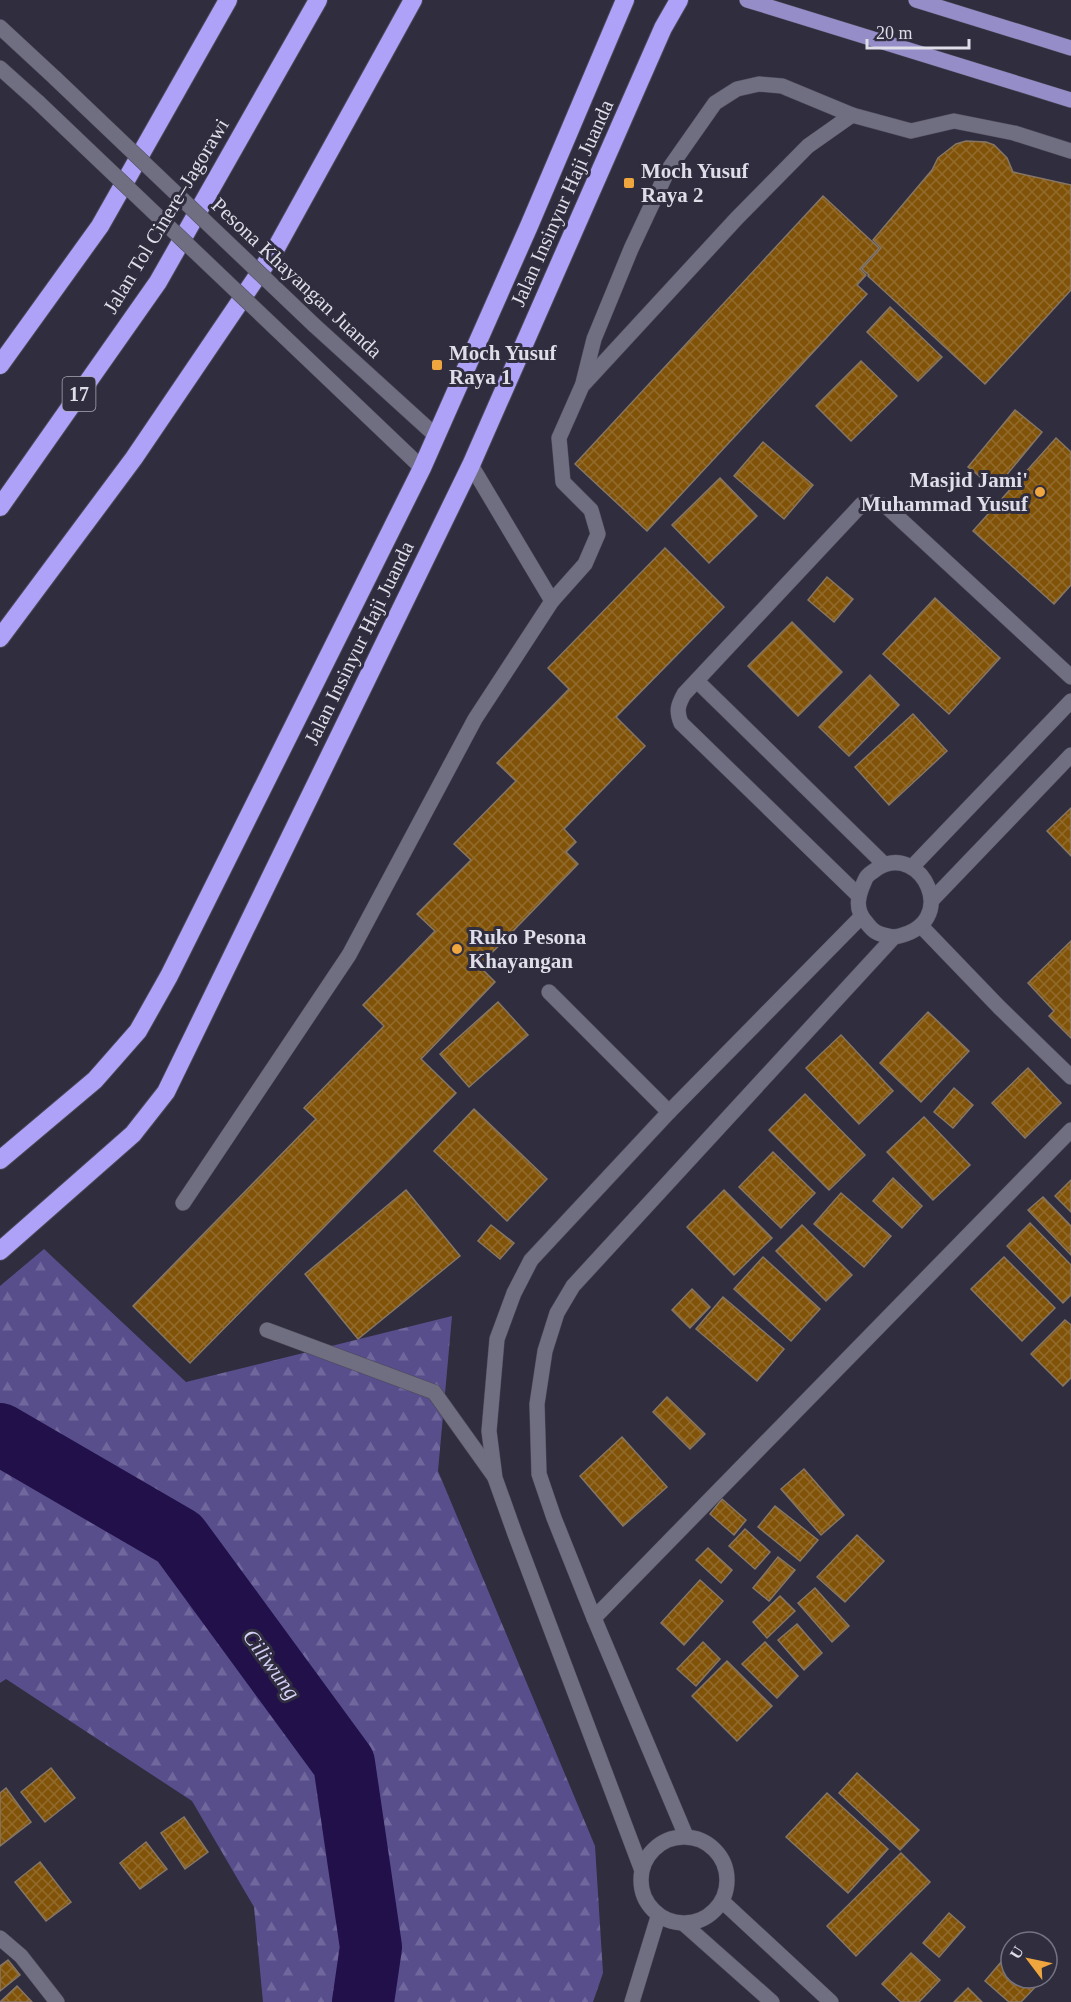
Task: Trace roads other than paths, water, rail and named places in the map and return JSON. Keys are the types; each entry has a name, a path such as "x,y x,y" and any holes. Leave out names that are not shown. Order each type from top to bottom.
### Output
{"highway":[{"path":"0,365 100,226 228,0"},
{"name":"Jalan Tol Cinere–Jagorawi","path":"0,507 158,282 318,0"},
{"path":"0,638 134,458 275,250 413,0"},
{"name":"Jalan Insinyur Haji Juanda","path":"0,1160 95,1080 138,1031 169,976 422,468 529,226 625,0"},
{"name":"Jalan Insinyur Haji Juanda","path":"0,1251 133,1134 166,1092 471,465 663,28 679,0"}],"main road":[{"path":"747,0 1071,100"},
{"path":"916,0 1071,48"}],"street":[{"name":"Pesona Khayangan Juanda","path":"0,27 314,325 435,435"},
{"path":"0,68 422,468"},
{"path":"183,1203 349,955 475,719 552,601 585,564 597,534 591,510 563,483 559,438 582,386 594,339 656,192 668,170 715,103 737,89 759,84 782,86 852,116 911,131 954,121 1014,133 1071,151"},
{"path":"582,386 737,218 808,146 852,116"},
{"path":"471,465 552,601"},
{"path":"858,895 681,723 678,715 684,694 862,504 874,502 887,507 1071,676"},
{"path":"697,681 884,864"},
{"path":"912,867 1071,701"},
{"path":"932,900 1071,755"},
{"path":"898,863 912,867 926,881 932,900 929,914 921,926 909,934 894,937 874,932 861,917 858,895 866,876 884,864 898,863"},
{"path":"641,1868 495,1478 489,1431 497,1339 514,1293 531,1260 669,1112 861,917"},
{"path":"921,926 1071,1077"},
{"path":"686,1836 594,1618 539,1474 537,1404 545,1351 557,1313 573,1286 894,937"},
{"path":"549,993 669,1112"},
{"path":"594,1618 1071,1130"},
{"path":"267,1330 434,1392 495,1478"},
{"path":"686,1836 712,1846 722,1858 727,1872 727,1887 722,1901 706,1918 684,1924 670,1923 658,1917 646,1903 639,1886 641,1868 651,1851 667,1839 686,1836"},
{"path":"722,1901 831,2002"},
{"path":"632,2002 658,1917"},
{"path":"684,1924 772,2002"},
{"path":"0,1938 21,1956 57,2002"}],"waterway":[{"name":"Ciliwung","path":"0,1434 179,1538 344,1763 371,1947 363,2002"}],"place":[{"name":"Moch Yusuf Raya 2","path":"629,183"},
{"name":"Moch Yusuf Raya 1","path":"437,365"},
{"name":"Masjid Jami' Muhammad Yusuf","path":"1040,492"},
{"name":"Ruko Pesona Khayangan","path":"457,949"}]}
